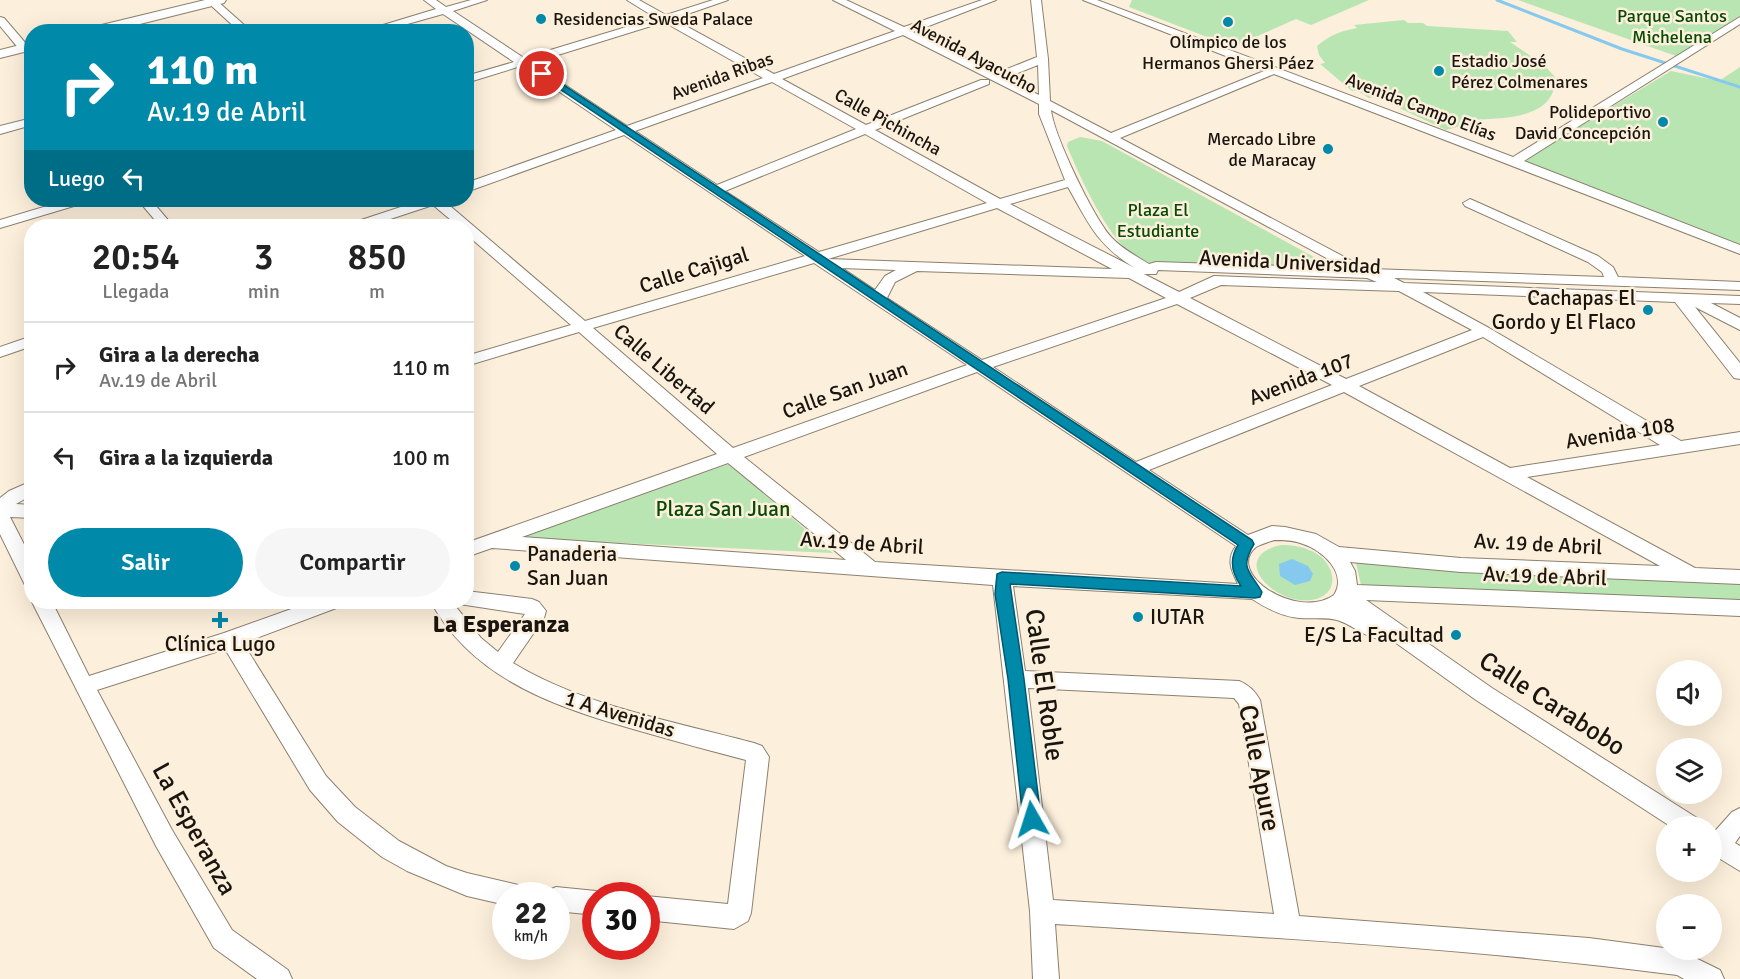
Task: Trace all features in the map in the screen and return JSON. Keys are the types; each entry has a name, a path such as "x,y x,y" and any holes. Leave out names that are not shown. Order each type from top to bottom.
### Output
{"main road":[{"path":"123,24 215,2 237,0"},
{"path":"137,24 215,2"},
{"path":"0,56 24,51"}],"street":[{"path":"429,0 466,24"},
{"path":"394,24 482,0"},
{"name":"Calle Pichincha","path":"632,0 999,204 1346,386 1692,575"},
{"path":"474,78 723,0"},
{"name":"Avenida Ribas","path":"474,185 991,0"},
{"path":"1036,0 1043,59 1044,109 1103,135 1345,263 1406,288 1484,331 1677,447"},
{"name":"Avenida Campo Elías","path":"1088,0 1740,250"},
{"path":"215,2 238,24"},
{"name":"Avenida Ayacucho","path":"834,2 898,32 1044,109 1072,182 1105,239 1125,256 1146,269"},
{"path":"0,20 24,45"},
{"path":"1526,167 1740,20"},
{"path":"474,29 1247,544"},
{"path":"1513,162 1671,67 1688,64 1740,30"},
{"path":"716,190 1043,59"},
{"path":"1058,149 1061,139 1071,133 1103,135 1275,70"},
{"path":"0,130 24,124"},
{"name":"Calle Cajigal","path":"474,359 822,260 1072,182"},
{"path":"1470,203 1593,259 1608,270 1613,282"},
{"path":"0,224 56,207"},
{"path":"150,207 161,219"},
{"path":"378,219 414,207"},
{"name":"Calle Libertad","path":"443,207 457,219"},
{"name":"Calle Libertad","path":"474,234 730,455 868,567"},
{"path":"822,260 915,267 1129,274 1146,269"},
{"name":"Avenida Universidad","path":"1146,269 1156,266 1740,286"},
{"path":"880,298 882,287 888,279 915,267"},
{"name":"Avenida Universidad","path":"1146,269 1160,274 1217,281 1740,300"},
{"name":"Calle San Juan","path":"474,547 980,366 1179,298 1217,281"},
{"path":"1678,297 1720,312 1740,325"},
{"path":"1678,297 1740,374"},
{"name":"Avenida 107","path":"1134,469 1484,331"},
{"path":"0,352 24,344"},
{"name":"Avenida 108","path":"1508,474 1740,438"},
{"path":"0,509 15,495 24,491"},
{"path":"0,509 24,511"},
{"path":"0,515 24,564"},
{"path":"1319,611 1336,605 1345,595 1347,573 1335,554 1322,544 1288,533 1272,533 1258,537 1247,544 1240,554 1239,567 1244,580 1255,592 1279,607 1306,612 1340,613 1416,648"},
{"name":"Av.19 de Abril","path":"474,540 1002,578 1255,592"},
{"name":"Av. 19 de Abril","path":"1335,554 1461,565 1740,577"},
{"name":"Calle El Roble","path":"1002,578 1002,594 1016,679 1042,911 1046,979"},
{"path":"1345,595 1416,648"},
{"name":"Av.19 de Abril","path":"1345,595 1740,608"},
{"path":"474,600 532,607 536,611 534,618 501,664"},
{"name":"La Esperanza","path":"46,609 164,838 223,939 279,979"},
{"path":"84,686 230,639 313,609"},
{"name":"1 A Avenidas","path":"447,609 479,649 554,694 577,704 754,753 758,757 739,914 734,917 660,909"},
{"path":"230,639 325,793 364,831 394,852 433,872 470,886 492,890"},
{"name":"Calle Carabobo","path":"1416,648 1674,816"},
{"name":"Calle Apure","path":"1016,679 1239,690 1245,693 1249,700 1289,927"},
{"path":"1722,836 1740,819"},
{"path":"1722,848 1740,860"},
{"path":"1042,911 1289,927 1589,951 1679,963 1711,979"}],"green space":[{"name":"Olímpico de los Hermanos Ghersi Páez","path":"1132,0 1369,0 1311,25 1296,19 1233,47 1129,7"},
{"name":"Parque Santos Michelena","path":"1518,0 1740,0 1740,16 1676,56"},
{"name":"Estadio José Pérez Colmenares","path":"1404,20 1408,23 1423,23 1427,26 1508,31 1517,42 1510,42 1544,65 1555,77 1553,92 1546,103 1521,115 1462,120 1468,124 1446,130 1376,97 1369,98 1358,91 1352,91 1320,64 1325,63 1319,55 1317,46 1331,36 1357,28 1354,25"},
{"name":"Polideportivo David Concepción","path":"1740,67 1740,247 1519,163 1671,71 1719,81"},
{"name":"Plaza El Estudiante","path":"1080,137 1102,141 1334,268 1150,263 1135,256 1113,234 1079,173 1067,146 1068,142"},
{"name":"Plaza San Juan","path":"729,464 833,553 513,538"},
{"path":"1281,545 1304,548 1324,560 1332,573 1331,587 1327,593 1311,600 1297,600 1271,588 1262,579 1257,569 1258,559 1265,551"},
{"path":"1356,563 1740,580 1740,603 1361,585"}],"water":[{"path":"1292,559 1308,566 1313,574 1310,581 1295,585 1280,576 1279,564"}],"waterway":[{"path":"1497,0 1622,49 1740,87"}],"place":[{"name":"Residencias Sweda Palace","path":"541,19"},
{"name":"Olímpico de los Hermanos Ghersi Páez","path":"1228,22"},
{"name":"Estadio José Pérez Colmenares","path":"1439,71"},
{"name":"Polideportivo David Concepción","path":"1663,122"},
{"name":"Mercado Libre de Maracay","path":"1328,149"},
{"name":"Cachapas El Gordo y El Flaco","path":"1648,310"},
{"name":"Panaderia San Juan","path":"515,566"},
{"name":"IUTAR","path":"1138,617"},
{"name":"Clínica Lugo","path":"220,620"},
{"name":"E/S La Facultad","path":"1456,635"}],"district":[{"name":"La Esperanza","path":"501,624"}],"route":[{"path":"542,74 1247,544 1240,554 1239,567 1244,580 1255,592 1002,578 1002,594 1016,679 1032,819"}]}
